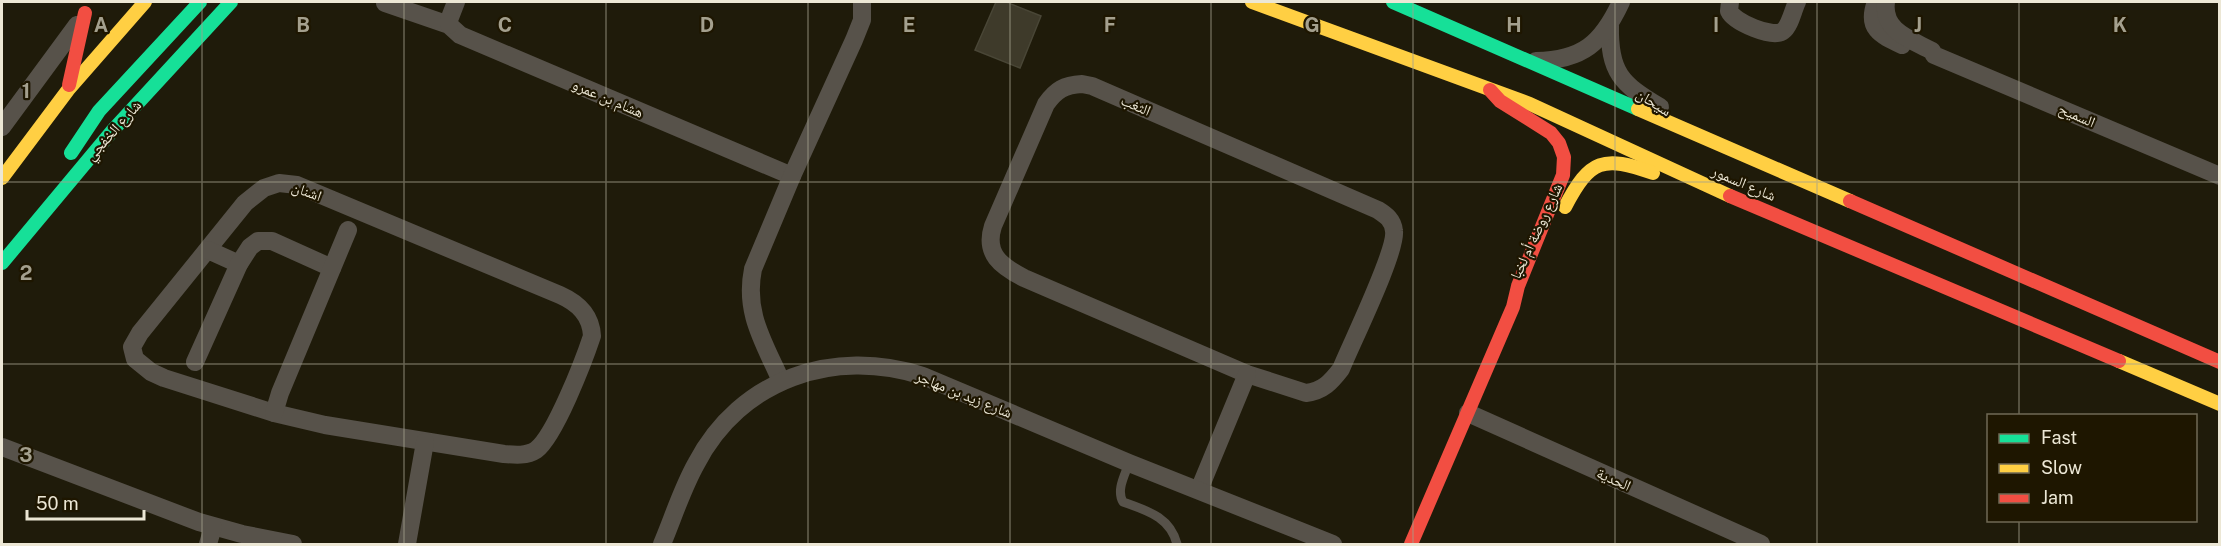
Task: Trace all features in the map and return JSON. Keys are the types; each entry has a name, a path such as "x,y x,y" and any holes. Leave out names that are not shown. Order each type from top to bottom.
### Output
{"main road":[{"path":"2,178 68,90 145,2"},
{"path":"54,196 74,148 99,111 200,2"},
{"name":"شارع الخفجي","path":"2,263 54,196 182,52 231,2"},
{"name":"شارع السمور","path":"1252,2 1530,104 1693,180 2220,404"},
{"name":"شارع السمور","path":"1393,2 1534,61 2220,362"},
{"path":"68,90 90,7"},
{"name":"شارع روضة أم لخبا","path":"1411,544 1513,307 1516,291 1563,175 1564,157 1551,132 1506,107 1489,88"},
{"name":"شارع روضة أم لخبا","path":"1513,307 1526,291 1575,187 1580,179 1593,168 1618,161 1671,179 1693,180"}],"street":[{"path":"449,26 448,20 456,2"},
{"path":"781,381 752,311 750,284 758,255 862,20 862,2"},
{"name":"سيحان","path":"1534,61 1552,61 1571,56 1587,48 1610,26 1621,2"},
{"path":"1730,2 1729,11 1735,19 1772,34 1784,31 1797,2"},
{"name":"السميح","path":"1876,2 1872,20 1879,32 1892,41 1926,56 1934,55 2220,176"},
{"name":"السميح","path":"1886,2 1885,13 1889,25 1932,51 1934,55"},
{"name":"هشام بن عمرو","path":"385,3 449,26 460,35 792,176"},
{"path":"2,127 90,7"},
{"name":"سيحان","path":"1610,26 1611,61 1628,86 1644,98 1737,151"},
{"name":"الثغب","path":"1082,84 1092,86 1378,210 1392,222 1395,232 1391,254 1341,369 1330,383 1314,392 1306,393 1247,374 1024,278 1002,265 994,256 990,236 993,226 1046,104 1061,87 1082,84"},
{"name":"اشنان","path":"287,183 297,185 560,295 581,308 589,320 592,336 555,425 538,448 525,454 510,455 325,425 274,413 156,375 140,364 133,353 135,341 208,250 252,197 271,185 287,183"},
{"path":"274,413 280,393 348,230"},
{"path":"195,362 239,264 250,247 258,241 266,240 332,268"},
{"path":"208,250 239,264"},
{"name":"شارع زيد بن مهاجر","path":"662,544 695,465 711,440 735,413 781,381 816,369 852,364 879,365 906,370 1330,544"},
{"path":"1199,490 1247,374"},
{"name":"الحدية","path":"1468,412 1761,544"},
{"path":"407,544 425,442"},
{"path":"2,447 210,536 293,544"}],"lane":[{"path":"1129,463 1122,483 1121,498 1124,502 1154,513 1164,520 1170,527 1177,544"}],"building":[{"path":"996,2 1006,2 1041,16 1020,68 975,50"}],"traffic: fast":[{"path":"71,153 99,111 200,2"},
{"path":"2,263 113,130 231,2"},
{"path":"1393,2 1638,109"}],"traffic: slow":[{"path":"2,178 68,90 145,2"},
{"path":"1252,2 1530,104 1730,196"},
{"path":"1638,109 1850,201"},
{"path":"1565,207 1582,179 1600,165 1622,164 1653,173"},
{"path":"2119,361 2220,404"}],"traffic: jam":[{"path":"69,85 85,13"},
{"path":"1411,544 1513,307 1518,286 1563,175 1564,157 1559,143 1551,133 1500,101 1490,90"},
{"path":"1730,196 2119,361"},
{"path":"1850,201 2220,362"}]}
